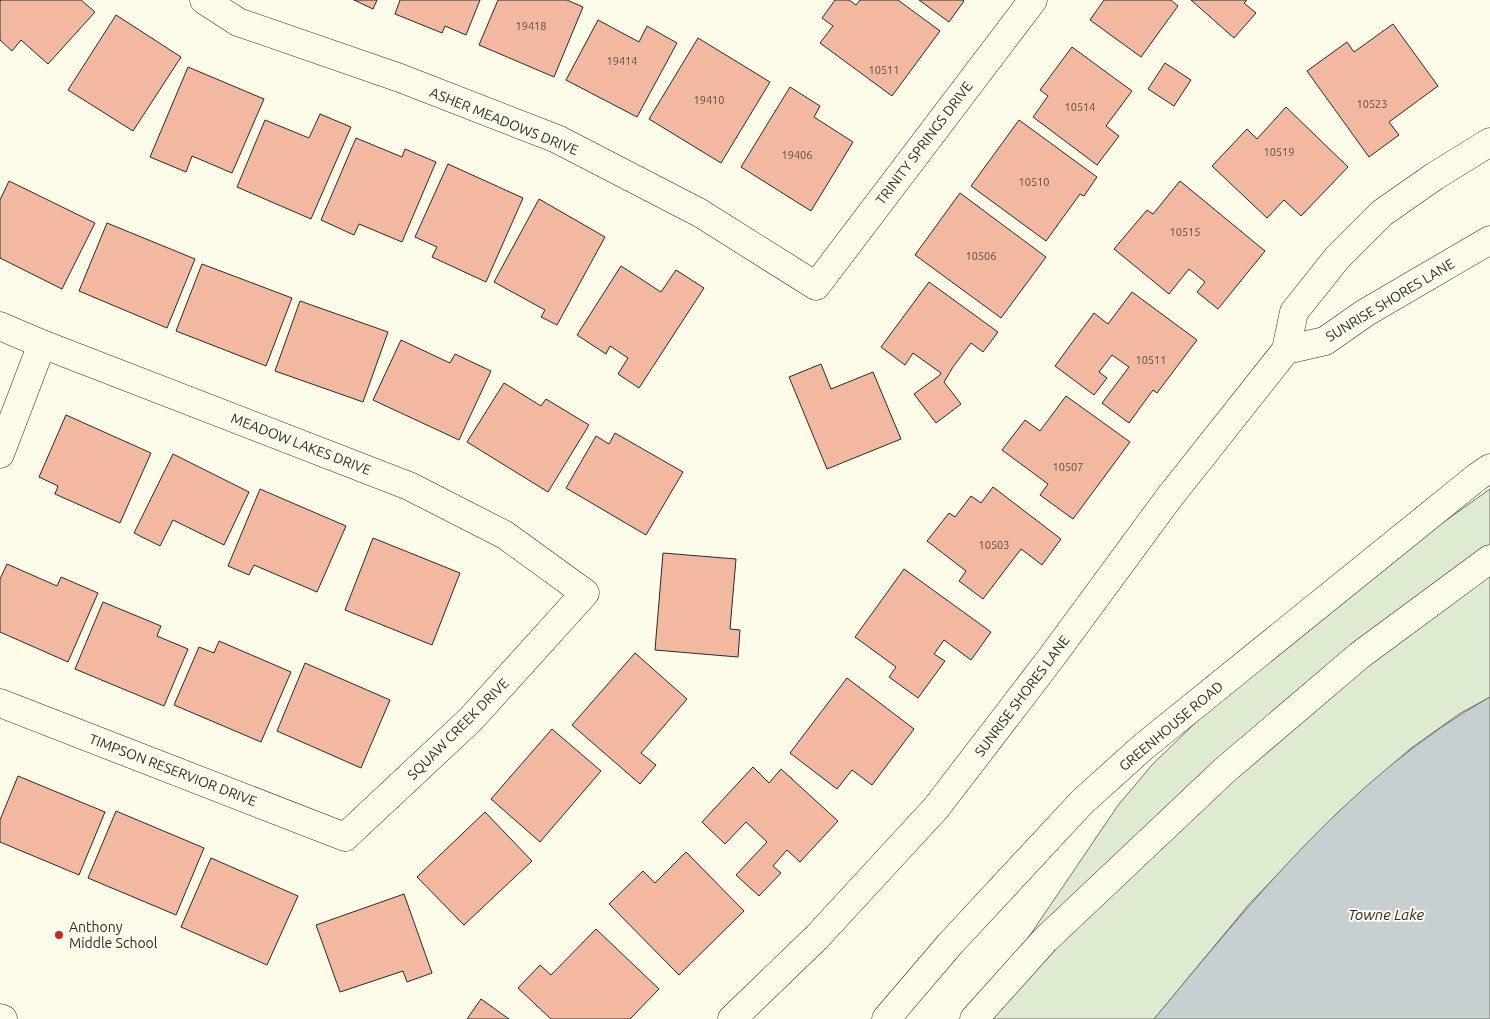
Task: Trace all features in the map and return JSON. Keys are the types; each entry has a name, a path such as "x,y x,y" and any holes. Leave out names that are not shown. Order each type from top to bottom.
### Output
{"street":[{"name":"ASHER MEADOWS DRIVE","path":"204,0 238,22 400,78 557,139 700,213 816,286"},
{"name":"TRINITY SPRINGS DRIVE","path":"816,286 1032,0"},
{"name":"SUNRISE SHORES LANE","path":"732,1019 818,937 936,808 1051,658 1168,499 1286,350 1294,312 1337,258 1382,213 1435,176 1490,142"},
{"name":"SUNRISE SHORES LANE","path":"1286,350 1325,341 1366,314 1490,240"},
{"name":"MEADOW LAKES DRIVE","path":"0,326 409,486 505,534 586,593"},
{"path":"0,454 42,344"},
{"name":"GREENHOUSE ROAD","path":"886,1019 950,944 1082,802 1144,747 1477,476 1490,468"},
{"path":"974,1019 1045,940 1225,770 1360,655 1490,559"},
{"name":"SQUAW CREEK DRIVE","path":"345,838 472,719 586,593"},
{"name":"TIMPSON RESERVIOR DRIVE","path":"0,703 345,838"}],"green space":[{"path":"1490,489 1490,697 1459,714 1410,749 1335,815 1250,903 1154,1019 973,1019 1119,804 1152,765 1247,677 1399,554"}],"water":[{"name":"Towne Lake","path":"1490,697 1490,1019 1154,1019 1268,885 1350,801 1394,763 1440,728"}],"building":[{"path":"0,0 81,0 95,12 48,64 21,40 12,51 0,40"},
{"path":"354,0 377,0 373,9"},
{"path":"400,0 480,0 466,35 445,26 442,33 395,14"},
{"path":"498,0 567,0 583,7 554,77 479,45"},
{"path":"835,0 849,0 856,5 860,0 898,0 940,31 892,96 820,43 833,26 822,18"},
{"path":"919,0 963,0 964,1 949,22"},
{"path":"1104,0 1171,0 1178,6 1141,57 1090,20"},
{"path":"1191,0 1247,0 1244,3 1256,13 1234,38"},
{"path":"116,15 181,57 133,131 68,90"},
{"path":"598,20 639,42 647,26 677,43 637,117 566,80"},
{"path":"1393,24 1438,86 1389,122 1399,135 1369,157 1307,71 1347,42 1354,52"},
{"path":"698,38 770,82 721,163 649,119"},
{"path":"1072,47 1132,91 1106,126 1119,136 1097,165 1033,117 1048,96 1040,90"},
{"path":"1165,63 1191,80 1174,106 1148,89"},
{"path":"188,67 264,99 232,173 192,156 186,172 150,157"},
{"path":"790,87 820,106 814,117 853,142 811,211 741,167"},
{"path":"1286,107 1348,167 1301,216 1284,200 1267,218 1212,166 1247,129 1257,139"},
{"path":"320,114 351,127 311,219 237,187 265,120 309,138"},
{"path":"1019,120 1097,177 1084,196 1080,194 1046,241 971,186"},
{"path":"356,138 402,157 405,149 436,162 402,242 359,224 354,235 321,220"},
{"path":"448,164 523,198 486,282 432,257 437,247 415,237"},
{"path":"9,181 95,223 62,289 0,258 0,200"},
{"path":"1180,181 1265,251 1218,309 1197,292 1205,282 1189,269 1169,294 1114,249 1147,210 1153,214"},
{"path":"960,193 1046,257 1001,318 915,255"},
{"path":"539,199 605,237 557,325 541,317 545,310 494,282"},
{"path":"107,223 195,259 167,328 79,291"},
{"path":"202,264 292,298 266,366 176,331"},
{"path":"621,266 661,292 676,270 704,288 639,388 618,374 628,358 610,346 606,354 577,335"},
{"path":"929,282 998,332 983,352 971,343 953,367 944,382 961,404 936,423 914,394 941,373 913,353 905,365 881,347"},
{"path":"1132,292 1197,340 1157,393 1153,390 1129,423 1102,403 1129,367 1112,355 1099,372 1107,378 1094,395 1055,366 1094,313 1108,324"},
{"path":"300,301 388,332 363,402 275,371"},
{"path":"401,340 450,363 455,354 491,371 459,440 373,400"},
{"path":"821,364 831,389 873,372 901,439 827,469 789,377"},
{"path":"504,383 541,406 546,399 589,425 548,492 467,442"},
{"path":"1066,396 1130,442 1073,519 1040,495 1048,484 1002,450 1025,420 1040,431"},
{"path":"66,415 151,453 120,523 55,494 58,486 39,477"},
{"path":"615,433 683,472 646,535 566,488 596,436 609,444"},
{"path":"173,454 249,492 224,545 173,520 160,546 134,533"},
{"path":"993,487 1061,539 1042,565 1021,549 983,599 959,581 966,571 927,541 949,513 955,517 971,496 981,503"},
{"path":"260,489 346,526 317,592 254,565 249,575 228,566"},
{"path":"373,538 460,573 432,645 345,610"},
{"path":"663,553 736,559 730,629 740,630 738,657 655,650"},
{"path":"7,564 57,586 61,577 98,593 68,662 0,632 0,579"},
{"path":"904,569 991,632 971,660 944,640 934,654 945,661 918,698 889,677 896,667 855,637"},
{"path":"103,602 161,626 157,636 188,649 164,706 75,669"},
{"path":"219,641 291,672 261,742 174,705 199,647 214,653"},
{"path":"635,653 687,699 641,753 656,765 640,784 572,725"},
{"path":"305,663 390,700 361,768 277,731"},
{"path":"847,678 914,729 872,785 852,770 837,789 790,753"},
{"path":"552,729 601,771 540,842 491,799"},
{"path":"753,767 769,783 781,769 838,821 800,862 787,850 773,866 781,873 759,896 736,875 767,842 746,822 725,844 702,822"},
{"path":"18,776 105,812 79,875 0,842 0,820"},
{"path":"116,811 204,848 176,915 88,878"},
{"path":"485,812 532,861 464,925 417,877"},
{"path":"686,852 744,911 679,975 609,904 643,871 655,883"},
{"path":"211,858 298,896 267,965 181,927"},
{"path":"404,894 432,973 407,982 403,971 340,992 316,925"},
{"path":"596,929 659,989 630,1019 551,1019 518,988 540,965 551,975"},
{"path":"481,999 509,1019 467,1019"}],"place":[{"name":"Anthony Middle School","path":"59,935"}]}
